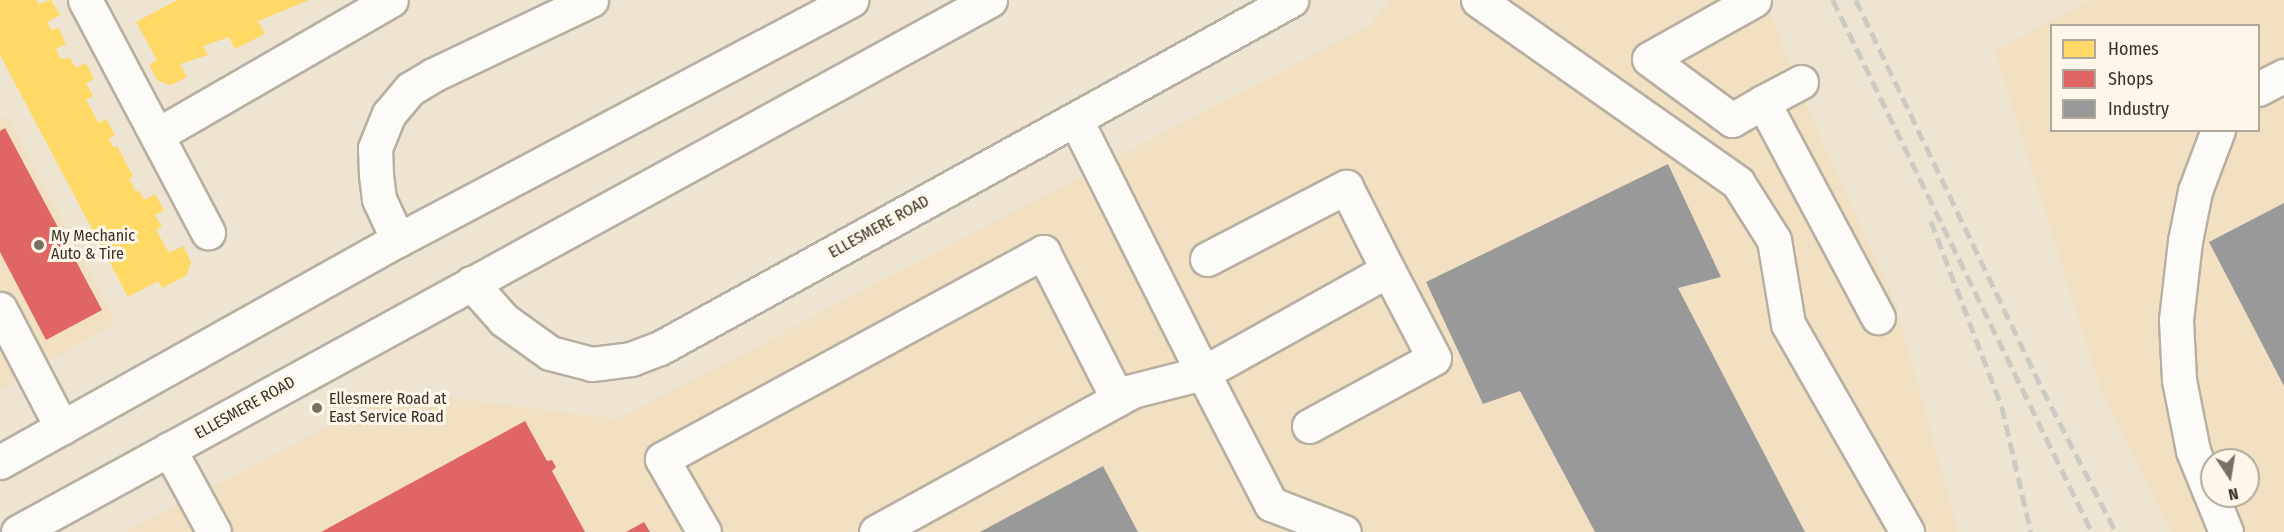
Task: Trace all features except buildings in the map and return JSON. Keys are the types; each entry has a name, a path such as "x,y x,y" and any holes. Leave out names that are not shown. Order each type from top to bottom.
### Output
{"main road":[{"path":"85,0 208,232"},
{"path":"157,135 391,0"},
{"path":"398,240 379,199 376,175 375,148 389,114 410,89 433,75 591,0"},
{"path":"0,462 398,240 851,0"},
{"name":"ELLESMERE ROAD","path":"18,532 990,0"},
{"name":"ELLESMERE ROAD","path":"471,283 504,320 550,353 592,364 631,358 660,348 1291,0"},
{"path":"1478,0 1738,183 1774,240 1788,324 1907,532"},
{"path":"1604,88 1649,59 1754,0"},
{"path":"1649,59 1732,120 1801,81"},
{"path":"2260,88 2284,76"},
{"path":"1763,102 1878,317"},
{"path":"1075,119 1271,504 1344,532"},
{"path":"2217,132 2195,191 2185,241 2176,320 2179,380 2193,451 2226,532"},
{"path":"1207,259 1346,187 1434,358 1309,426"},
{"path":"704,532 662,459 1043,252 1118,399"},
{"path":"876,532 1132,391 1203,373 1388,270"},
{"path":"0,309 62,428"},
{"path":"170,449 214,532"}],"shaded area":[{"path":"1391,0 1765,0 1806,105 1895,302 1958,532 126,532 396,391 618,419 1368,26"},
{"path":"2088,0 2284,0 2284,532 2171,532 2101,390 1995,51"},
{"path":"7,116 116,322 0,390 0,120"}],"railway":[{"path":"1833,0 2092,532"},
{"path":"1856,0 2043,390 2116,532"},
{"path":"1931,221 2002,407 2031,532"}],"place":[{"name":"My Mechanic Auto & Tire","path":"39,245"},
{"name":"Ellesmere Road at East Service Road","path":"317,408"}]}
